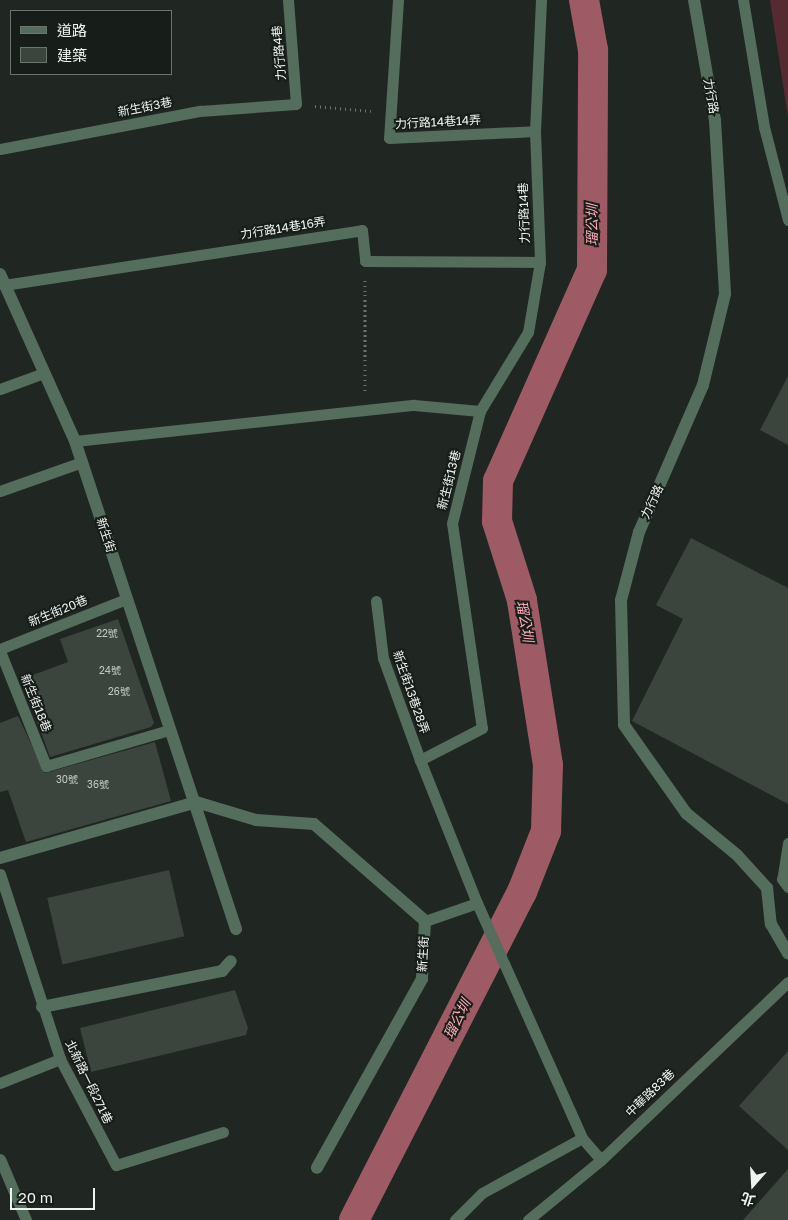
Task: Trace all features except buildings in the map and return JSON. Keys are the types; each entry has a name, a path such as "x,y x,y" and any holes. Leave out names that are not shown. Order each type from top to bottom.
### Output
{"street":[{"name":"力行路","path":"694,0 715,120 725,294 702,386 638,532 620,600 624,725 686,813 737,855 767,888 771,924 788,953"},
{"name":"新生街","path":"2,279 75,441 169,730 196,802 236,928"},
{"name":"新生街","path":"196,802 256,820 314,824 425,921 422,979 317,1168"},
{"path":"0,858 196,802"},
{"path":"42,1007 222,971 231,961"}],"lane":[{"name":"力行路4巷","path":"288,0 296,104"},
{"name":"力行路14巷14弄","path":"398,0 389,138 535,131"},
{"name":"力行路14巷","path":"480,411 528,332 540,262 535,131 541,0"},
{"path":"743,0 764,127 788,220"},
{"name":"新生街3巷","path":"0,149 200,111 296,104"},
{"name":"力行路14巷16弄","path":"2,279 362,230 364,261"},
{"path":"364,261 540,262"},
{"path":"0,389 44,373"},
{"path":"75,441 366,412 414,405 480,411"},
{"name":"新生街13巷","path":"420,760 482,728 452,523 480,411"},
{"path":"0,491 82,462"},
{"name":"新生街20巷","path":"0,650 126,598"},
{"name":"新生街13巷28弄","path":"376,601 382,658 420,760"},
{"name":"新生街18巷","path":"0,650 46,766 169,730"},
{"path":"420,760 479,907 508,968 582,1138 600,1160"},
{"path":"788,843 782,879 788,887"},
{"name":"北新路一段271巷","path":"0,874 60,1059 116,1165 223,1132"},
{"path":"425,921 479,907"},
{"name":"中華路83巷","path":"528,1220 600,1160 788,982"},
{"path":"0,1083 60,1059"},
{"path":"455,1220 482,1193 582,1138"},
{"path":"0,1159 26,1220"}],"path":[{"path":"296,104 366,110"},
{"path":"364,261 366,412"}],"shaded area":[{"path":"770,0 788,0 788,117"}],"waterway":[{"name":"瑠公圳","path":"354,1220 522,892 546,831 548,765 522,600 497,521 498,481 592,270 593,50 584,0"}]}
